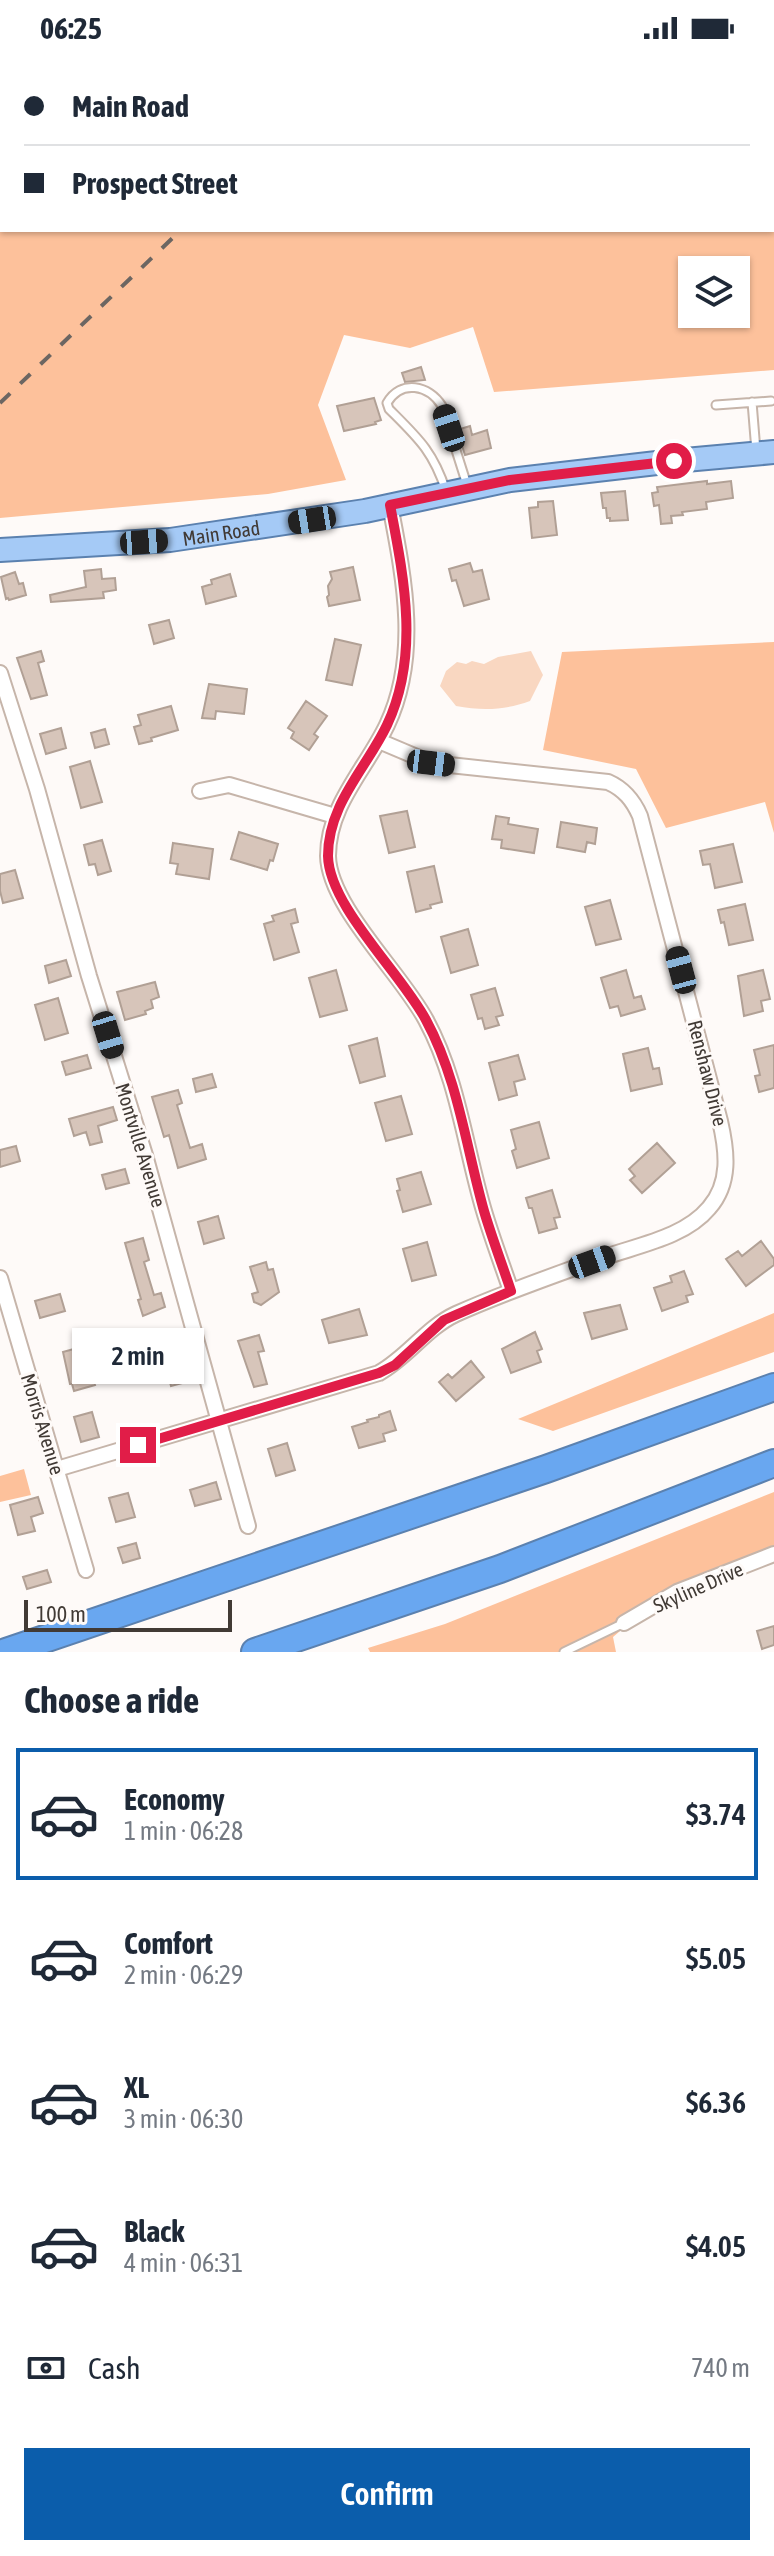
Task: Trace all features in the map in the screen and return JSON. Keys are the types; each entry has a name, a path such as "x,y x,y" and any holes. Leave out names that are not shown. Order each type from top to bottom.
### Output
{"highway":[{"path":"6,1652 520,1478 774,1387"},
{"path":"255,1652 500,1569 774,1463"}],"main road":[{"name":"Main Road","path":"0,550 170,540 259,528 525,478 765,453"}],"street":[{"path":"390,505 404,579 406,647 395,703 379,741 346,791 335,816 328,857 334,885 348,910 413,996 439,1047 484,1212 511,1291"},
{"name":"Montville Avenue","path":"0,673 145,1155 248,1526"},
{"name":"Renshaw Drive","path":"57,1469 379,1373 395,1365 444,1320 511,1291 659,1239 702,1215 723,1184 726,1146 643,828 631,799 608,782 431,763 379,741"},
{"path":"200,791 229,785 335,816"},
{"name":"Morris Avenue","path":"0,1278 86,1570"},
{"name":"Skyline Drive","path":"624,1623 677,1592 774,1554"}],"lane":[{"path":"424,388 435,395 442,406 458,491 423,443 389,409 389,398 407,389 424,388"},
{"path":"716,405 771,401"},
{"path":"752,402 765,453"},
{"path":"564,1652 624,1623"}],"shaded area":[{"path":"0,232 774,232 774,370 494,392 473,327 410,348 344,335 318,405 346,480 268,494 0,518"},
{"path":"774,642 774,833 765,802 666,828 636,769 543,750 562,652"},
{"path":"531,651 543,675 530,701 494,709 456,706 440,686 446,671 457,662 484,664 498,657"},
{"path":"774,1313 774,1352 553,1431 518,1419"},
{"path":"24,1469 31,1495 0,1502 0,1476"},
{"path":"774,1492 774,1553 658,1599 613,1637 616,1652 370,1652 368,1648 445,1624"}],"building":[{"path":"421,367 425,380 405,382 402,373"},
{"path":"374,398 381,420 376,424 344,431 337,406"},
{"path":"470,426 472,435 487,430 491,448 465,455 457,430"},
{"path":"707,481 707,484 731,481 733,498 706,502 707,509 682,512 683,515 671,516 672,523 661,524 659,505 654,506 652,493 658,492 657,487"},
{"path":"625,491 628,520 610,521 606,508 603,508 601,493"},
{"path":"553,501 557,535 532,538 529,508 538,507 538,502"},
{"path":"470,563 473,572 482,570 489,599 464,606 449,569"},
{"path":"353,567 360,600 329,606 330,572"},
{"path":"101,569 102,579 115,578 116,590 103,592 104,598 51,602 50,595 86,587 84,571"},
{"path":"15,572 19,584 23,583 26,595 9,600 6,599 1,577"},
{"path":"230,574 236,596 206,604 202,587 212,584 211,580"},
{"path":"169,620 174,638 154,644 149,625"},
{"path":"335,639 361,645 352,685 326,680"},
{"path":"41,651 44,661 38,663 47,695 31,699 17,658"},
{"path":"209,684 247,689 244,714 216,711 215,719 202,718"},
{"path":"306,701 327,716 314,734 318,737 309,750 291,738 294,732 288,728"},
{"path":"171,706 178,730 139,744 134,727 141,725 138,715"},
{"path":"61,728 66,748 46,754 40,734"},
{"path":"105,729 109,744 95,748 91,733"},
{"path":"90,761 102,802 81,808 70,767"},
{"path":"407,811 415,847 389,853 380,816"},
{"path":"496,816 509,818 508,824 538,829 534,853 501,848 502,840 492,839"},
{"path":"561,822 597,828 595,844 587,842 585,852 557,847"},
{"path":"239,832 278,844 267,870 231,859"},
{"path":"102,840 111,871 98,875 95,864 89,865 84,845"},
{"path":"173,843 213,849 209,879 176,874 178,864 170,863"},
{"path":"733,844 742,882 715,888 710,864 703,865 700,851"},
{"path":"434,866 442,902 416,912 407,872"},
{"path":"15,870 23,898 3,903 0,874"},
{"path":"610,900 621,939 596,945 585,907"},
{"path":"745,904 753,940 729,945 718,910"},
{"path":"295,909 298,922 291,924 299,952 274,960 264,924 274,921 272,916"},
{"path":"468,929 478,965 451,973 441,937"},
{"path":"66,960 71,976 49,983 45,966"},
{"path":"336,970 347,1010 320,1017 309,978"},
{"path":"626,970 634,998 641,996 645,1009 621,1016 618,1006 610,1008 601,978"},
{"path":"763,970 770,999 761,1001 763,1011 744,1016 738,976"},
{"path":"155,982 159,997 151,1000 153,1008 145,1011 146,1014 125,1020 117,992"},
{"path":"495,988 503,1015 496,1017 499,1025 485,1029 482,1018 478,1019 471,995"},
{"path":"58,998 68,1033 45,1040 35,1005"},
{"path":"377,1038 385,1076 360,1083 349,1046"},
{"path":"774,1045 774,1088 759,1092 755,1076 760,1075 754,1050"},
{"path":"648,1048 653,1069 659,1068 662,1084 631,1091 623,1054"},
{"path":"87,1055 91,1068 66,1075 62,1062"},
{"path":"518,1055 525,1079 514,1082 517,1095 499,1100 489,1063"},
{"path":"212,1074 216,1087 196,1092 193,1079"},
{"path":"178,1090 182,1103 177,1105 190,1148 202,1144 206,1159 178,1168 169,1135 164,1137 152,1097"},
{"path":"401,1096 412,1134 386,1141 375,1103"},
{"path":"113,1107 117,1120 98,1126 102,1142 90,1145 86,1132 74,1136 69,1119"},
{"path":"539,1122 549,1158 517,1168 511,1130"},
{"path":"657,1143 675,1163 642,1193 630,1180 635,1176 629,1169"},
{"path":"16,1146 20,1161 0,1167 0,1150"},
{"path":"125,1169 129,1183 106,1189 102,1175"},
{"path":"421,1172 431,1204 403,1212 397,1179"},
{"path":"552,1190 560,1217 554,1218 557,1228 539,1233 526,1198"},
{"path":"218,1216 224,1238 204,1244 198,1222"},
{"path":"143,1238 149,1260 144,1262 154,1295 161,1293 165,1307 143,1316 125,1243"},
{"path":"761,1241 774,1259 774,1265 746,1286 726,1259 738,1251 742,1256"},
{"path":"427,1242 436,1275 412,1281 403,1249"},
{"path":"266,1262 268,1270 273,1269 279,1292 261,1305 254,1302 252,1294 258,1292 250,1267"},
{"path":"684,1271 693,1294 686,1296 688,1302 662,1311 654,1288 672,1282 670,1276"},
{"path":"60,1294 65,1311 40,1318 35,1301"},
{"path":"620,1305 627,1329 592,1339 584,1313"},
{"path":"359,1309 367,1335 329,1343 322,1320"},
{"path":"535,1332 542,1349 537,1351 541,1362 511,1373 502,1349"},
{"path":"259,1335 264,1351 258,1352 267,1384 254,1387 238,1341"},
{"path":"81,1347 95,1385 74,1391 63,1352"},
{"path":"172,1349 175,1358 179,1357 186,1382 171,1386 168,1374 162,1375 155,1353"},
{"path":"471,1361 484,1377 456,1401 439,1382 448,1374 452,1378"},
{"path":"390,1411 396,1430 383,1434 385,1441 359,1448 352,1427"},
{"path":"92,1412 99,1437 81,1442 74,1417"},
{"path":"287,1443 295,1470 276,1476 268,1449"},
{"path":"216,1482 221,1499 195,1506 190,1490"},
{"path":"128,1493 135,1517 116,1522 109,1498"},
{"path":"38,1497 43,1513 31,1517 35,1531 18,1535 10,1505"},
{"path":"136,1543 140,1558 123,1563 118,1548"},
{"path":"47,1570 51,1582 27,1589 23,1577"},
{"path":"774,1626 774,1645 762,1649 757,1631"}],"railway":[{"path":"0,403 179,232"}],"route":[{"path":"138,1445 379,1373 395,1365 444,1320 511,1291 484,1212 449,1074 439,1047 413,996 338,894 329,867 329,838 334,820 346,791 389,722 402,676 407,619 404,579 390,505 510,480 674,461"}]}
